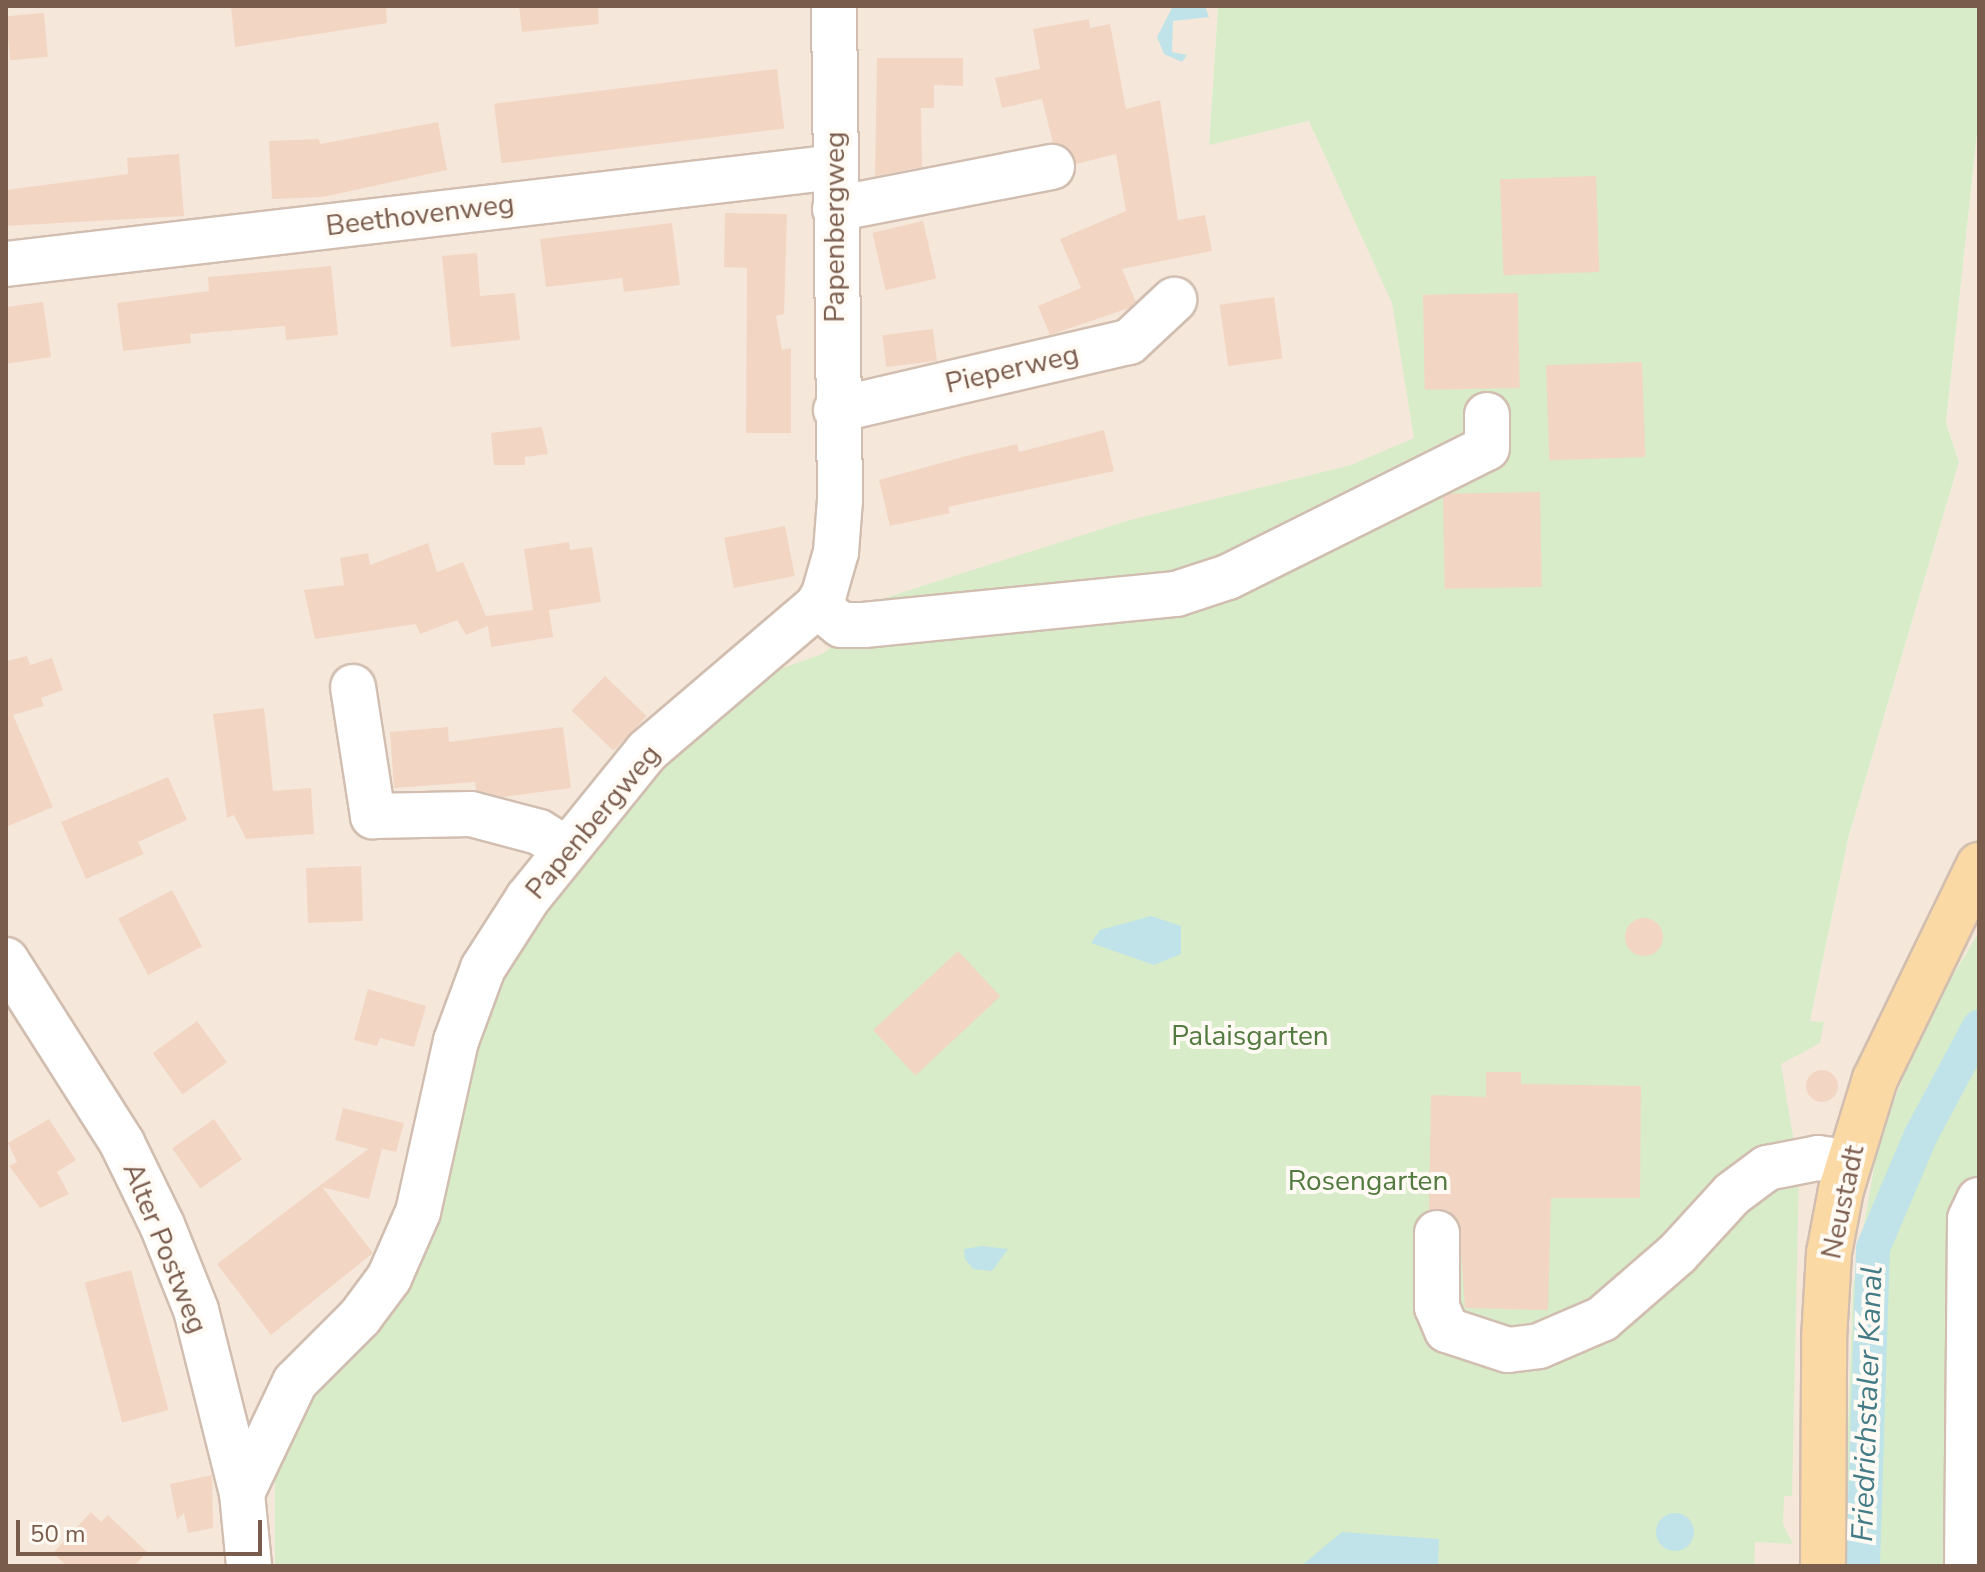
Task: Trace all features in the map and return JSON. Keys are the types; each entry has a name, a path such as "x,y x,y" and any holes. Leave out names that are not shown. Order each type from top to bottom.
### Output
{"main road":[{"name":"Neustadt","path":"1823,1566 1829,1253 1848,1162 1875,1079 1979,865"}],"street":[{"name":"Papenbergweg","path":"242,1493 295,1382 360,1317 389,1278 418,1212 456,1041 483,968 565,848 647,751 817,606 836,552 834,6"},
{"name":"Beethovenweg","path":"6,264 1052,167"},
{"name":"Pieperweg","path":"836,410 1129,342 1174,300"},
{"path":"817,606 841,625 864,625 1176,594 1228,577 1487,448 1487,415"},
{"path":"353,687 373,816 471,814 539,832 565,848"},
{"name":"Alter Postweg","path":"6,960 122,1143 162,1225 196,1310 242,1493 249,1566"},
{"path":"1437,1233 1437,1307 1447,1330 1508,1350 1539,1346 1602,1319 1757,1174 1788,1161 1848,1162"},
{"path":"1967,1566 1973,1504 1970,1219 1979,1200"}],"shaded area":[{"path":"6,6 1218,6 1209,144 1309,121 1810,1021 1849,835 1959,462 1946,423 1979,115 1979,932 1925,1021 1879,1139 1853,1287 1843,1566 6,1566"}],"green space":[{"name":"Palaisgarten","path":"1218,6 1979,6 1979,115 1946,423 1959,462 1849,835 1810,1021 1824,1022 1820,1043 1781,1064 1799,1173 1792,1496 1784,1496 1783,1524 1793,1544 1755,1542 1754,1565 275,1566 275,1459 302,1404 441,1180 497,976 535,912 653,770 758,677 822,654 864,625 869,603 1130,520 1351,465 1414,438 1392,303 1309,121 1209,145"},
{"path":"1979,932 1979,1212 1960,1566 1843,1566 1853,1287 1879,1139 1925,1021"}],"water":[{"path":"1173,6 1205,6 1209,17 1173,21 1172,52 1187,55 1182,62 1164,54 1157,37"},
{"path":"1151,916 1181,926 1181,954 1154,965 1091,943 1100,930"},
{"path":"982,1246 1008,1249 992,1271 973,1269 965,1259 964,1249"},
{"path":"1675,1513 1688,1519 1694,1532 1688,1545 1675,1551 1662,1545 1656,1532 1662,1519"},
{"path":"1342,1532 1439,1539 1438,1566 1301,1566"}],"building":[{"path":"231,6 386,6 387,23 235,47"},
{"path":"519,6 598,6 599,24 522,32"},
{"path":"44,13 48,57 10,60 6,16"},
{"path":"1089,19 1090,28 1110,24 1126,109 1160,100 1178,220 1205,215 1212,251 1122,269 1136,302 1129,308 1050,335 1038,306 1081,288 1060,239 1126,211 1116,154 1076,164 1070,150 1053,143 1042,99 1002,108 995,78 1040,69 1033,29"},
{"path":"877,58 963,58 963,86 934,85 934,108 921,108 922,167 875,176"},
{"path":"777,69 784,129 501,163 494,104"},
{"path":"438,122 447,170 323,197 272,199 269,141 319,139 320,144"},
{"path":"179,154 184,216 6,226 6,190 128,174 127,158"},
{"path":"1596,176 1599,272 1503,275 1500,179"},
{"path":"725,213 787,214 784,314 776,316 782,350 791,348 791,433 746,433 747,268 724,267"},
{"path":"923,221 936,278 886,290 872,233"},
{"path":"672,223 680,285 624,292 622,278 546,287 540,239"},
{"path":"477,253 480,296 515,293 520,340 451,347 442,256"},
{"path":"331,266 338,335 286,340 285,326 190,334 191,343 123,351 117,303 209,291 208,277"},
{"path":"1518,293 1520,388 1425,390 1423,295"},
{"path":"1274,297 1283,358 1228,366 1220,305"},
{"path":"43,302 51,357 6,364 6,307"},
{"path":"933,329 937,361 886,367 882,335"},
{"path":"1642,362 1645,457 1549,460 1546,365"},
{"path":"542,427 548,454 525,457 525,465 494,465 491,433"},
{"path":"1104,430 1114,471 948,507 950,513 890,526 879,480 1017,444 1019,452"},
{"path":"1540,492 1542,587 1445,589 1443,494"},
{"path":"785,526 795,576 734,588 724,538"},
{"path":"569,542 570,550 592,547 601,602 549,610 553,637 491,647 488,626 466,635 457,620 420,634 416,624 315,639 304,590 344,585 340,558 368,553 370,565 428,543 437,572 463,562 486,616 533,610 524,549"},
{"path":"27,656 30,665 52,658 63,690 41,698 44,706 13,715 53,807 6,827 6,661"},
{"path":"605,676 647,716 613,751 572,711"},
{"path":"264,708 273,791 311,788 314,834 246,839 234,815 227,818 213,714"},
{"path":"448,727 449,742 563,727 571,788 503,797 476,790 475,782 394,788 390,732"},
{"path":"168,777 187,820 138,842 144,854 86,879 61,822"},
{"path":"361,866 363,921 308,923 306,868"},
{"path":"172,890 202,947 148,975 118,919"},
{"path":"1644,918 1657,924 1663,937 1657,950 1644,956 1631,950 1625,937 1631,924"},
{"path":"958,951 1000,996 915,1075 873,1030"},
{"path":"368,989 426,1006 414,1047 380,1038 377,1046 354,1040"},
{"path":"197,1021 227,1062 182,1095 153,1053"},
{"path":"1822,1070 1833,1075 1838,1086 1833,1097 1822,1102 1811,1097 1806,1086 1811,1075"},
{"path":"1486,1072 1521,1072 1521,1084 1641,1086 1640,1198 1551,1198 1548,1310 1465,1308 1459,1221 1449,1211 1429,1210 1431,1095 1486,1097"},
{"path":"343,1108 404,1123 396,1152 382,1149 369,1199 322,1187 373,1253 271,1335 217,1264 368,1149 335,1140"},
{"path":"49,1119 76,1160 57,1172 69,1194 40,1208 9,1166 17,1162 8,1143"},
{"path":"214,1119 242,1159 200,1188 172,1148"},
{"path":"131,1270 169,1410 122,1422 85,1282"},
{"path":"212,1475 213,1528 188,1533 184,1513 177,1520 170,1484"},
{"path":"91,1512 101,1522 108,1515 147,1552 134,1566 67,1566 53,1553"}],"waterway":[{"name":"Friedrichstaler Kanal","path":"1863,1566 1873,1248 1921,1135 1979,1027"}],"park label":[{"name":"Rosengarten","path":"1368,1181"}]}
